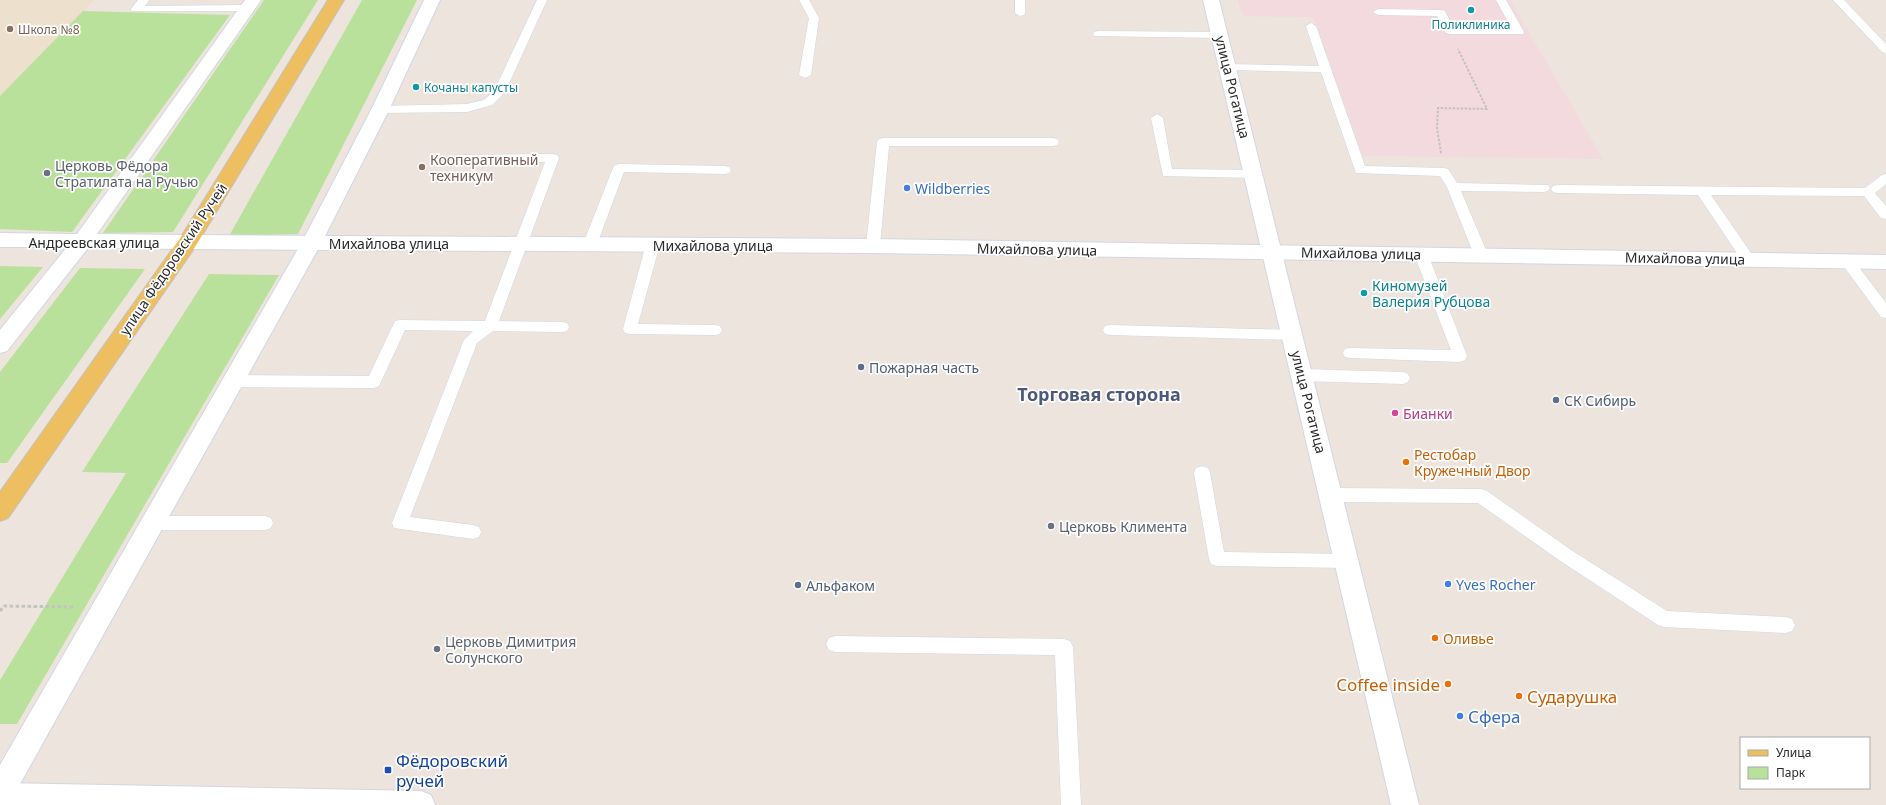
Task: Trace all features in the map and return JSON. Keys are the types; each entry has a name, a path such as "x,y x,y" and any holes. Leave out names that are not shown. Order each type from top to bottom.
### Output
{"main road":[{"name":"улица Фёдоровский Ручей","path":"0,511 188,242 336,0"}],"street":[{"path":"0,792 234,382 312,242 380,110 432,0"},
{"name":"улица Рогатица","path":"1211,0 1273,252 1405,805"},
{"path":"0,345 82,242 250,4"},
{"name":"Андреевская улица","path":"0,240 188,242"},
{"name":"Михайлова улица","path":"188,242 873,246 1886,262"},
{"path":"0,797 420,805"}],"lane":[{"path":"144,0 136,9 250,4"},
{"path":"380,110 467,108 488,103 499,92 542,0"},
{"path":"804,0 814,18 805,75"},
{"path":"1020,0 1020,13"},
{"path":"1378,12 1441,12 1450,31 1519,32 1501,0"},
{"path":"1838,0 1886,50"},
{"path":"1311,26 1360,170 1444,172 1453,188 1481,255"},
{"path":"1098,34 1220,35"},
{"path":"1228,67 1326,69"},
{"path":"1157,118 1167,173 1254,174"},
{"path":"873,246 883,142 1054,142"},
{"path":"463,159 553,158 490,326 471,340 400,523 473,532"},
{"path":"590,244 619,168 726,170"},
{"path":"1557,189 1868,192 1886,178"},
{"path":"1453,188 1544,188"},
{"path":"1701,190 1748,259"},
{"path":"1868,192 1886,215"},
{"path":"653,244 630,329 715,330"},
{"path":"1350,353 1460,356 1421,254"},
{"path":"1847,261 1886,313"},
{"path":"234,382 374,382 400,326 562,327"},
{"path":"1110,330 1293,336"},
{"path":"1302,375 1404,378"},
{"path":"1202,473 1217,559 1347,561"},
{"path":"1331,495 1481,496 1565,555 1664,619 1786,625"},
{"path":"154,523 265,523"},
{"path":"835,644 1064,647 1071,805"}],"path":[{"path":"1444,172 1437,128 1438,108 1487,109 1450,31"},
{"path":"0,611 4,606 106,607"}],"shaded area":[{"path":"0,0 94,0 0,96"},
{"path":"1238,0 1510,0 1603,159 1363,156 1313,17 1243,16"}],"green space":[{"path":"264,0 318,0 173,232 103,233"},
{"path":"362,0 417,0 298,234 229,236"},
{"path":"83,11 230,15 72,232 0,229 0,96"},
{"path":"0,266 43,267 0,319"},
{"path":"80,268 145,269 7,463 0,463 0,372"},
{"path":"209,274 279,275 17,724 0,724 0,680 126,473 82,472"}],"place":[{"name":"Поликлиника","path":"1471,10"},
{"name":"Школа №8","path":"10,29"},
{"name":"Кочаны капусты","path":"416,87"},
{"name":"Кооперативный техникум","path":"422,167"},
{"name":"Церковь Фёдора Стратилата на Ручью","path":"47,173"},
{"name":"Wildberries","path":"907,188"},
{"name":"Киномузей Валерия Рубцова","path":"1364,293"},
{"name":"Пожарная часть","path":"861,367"},
{"name":"СК Сибирь","path":"1556,400"},
{"name":"Бианки","path":"1395,413"},
{"name":"Рестобар Кружечный Двор","path":"1406,462"},
{"name":"Церковь Климента","path":"1051,526"},
{"name":"Yves Rocher","path":"1448,584"},
{"name":"Альфаком","path":"798,585"},
{"name":"Оливье","path":"1435,638"},
{"name":"Церковь Димитрия Солунского","path":"437,649"},
{"name":"Coffee inside","path":"1448,684"},
{"name":"Сударушка","path":"1519,696"},
{"name":"Сфера","path":"1460,716"},
{"name":"Фёдоровский ручей","path":"388,770"}],"district":[{"name":"Торговая сторона","path":"1099,394"}]}
